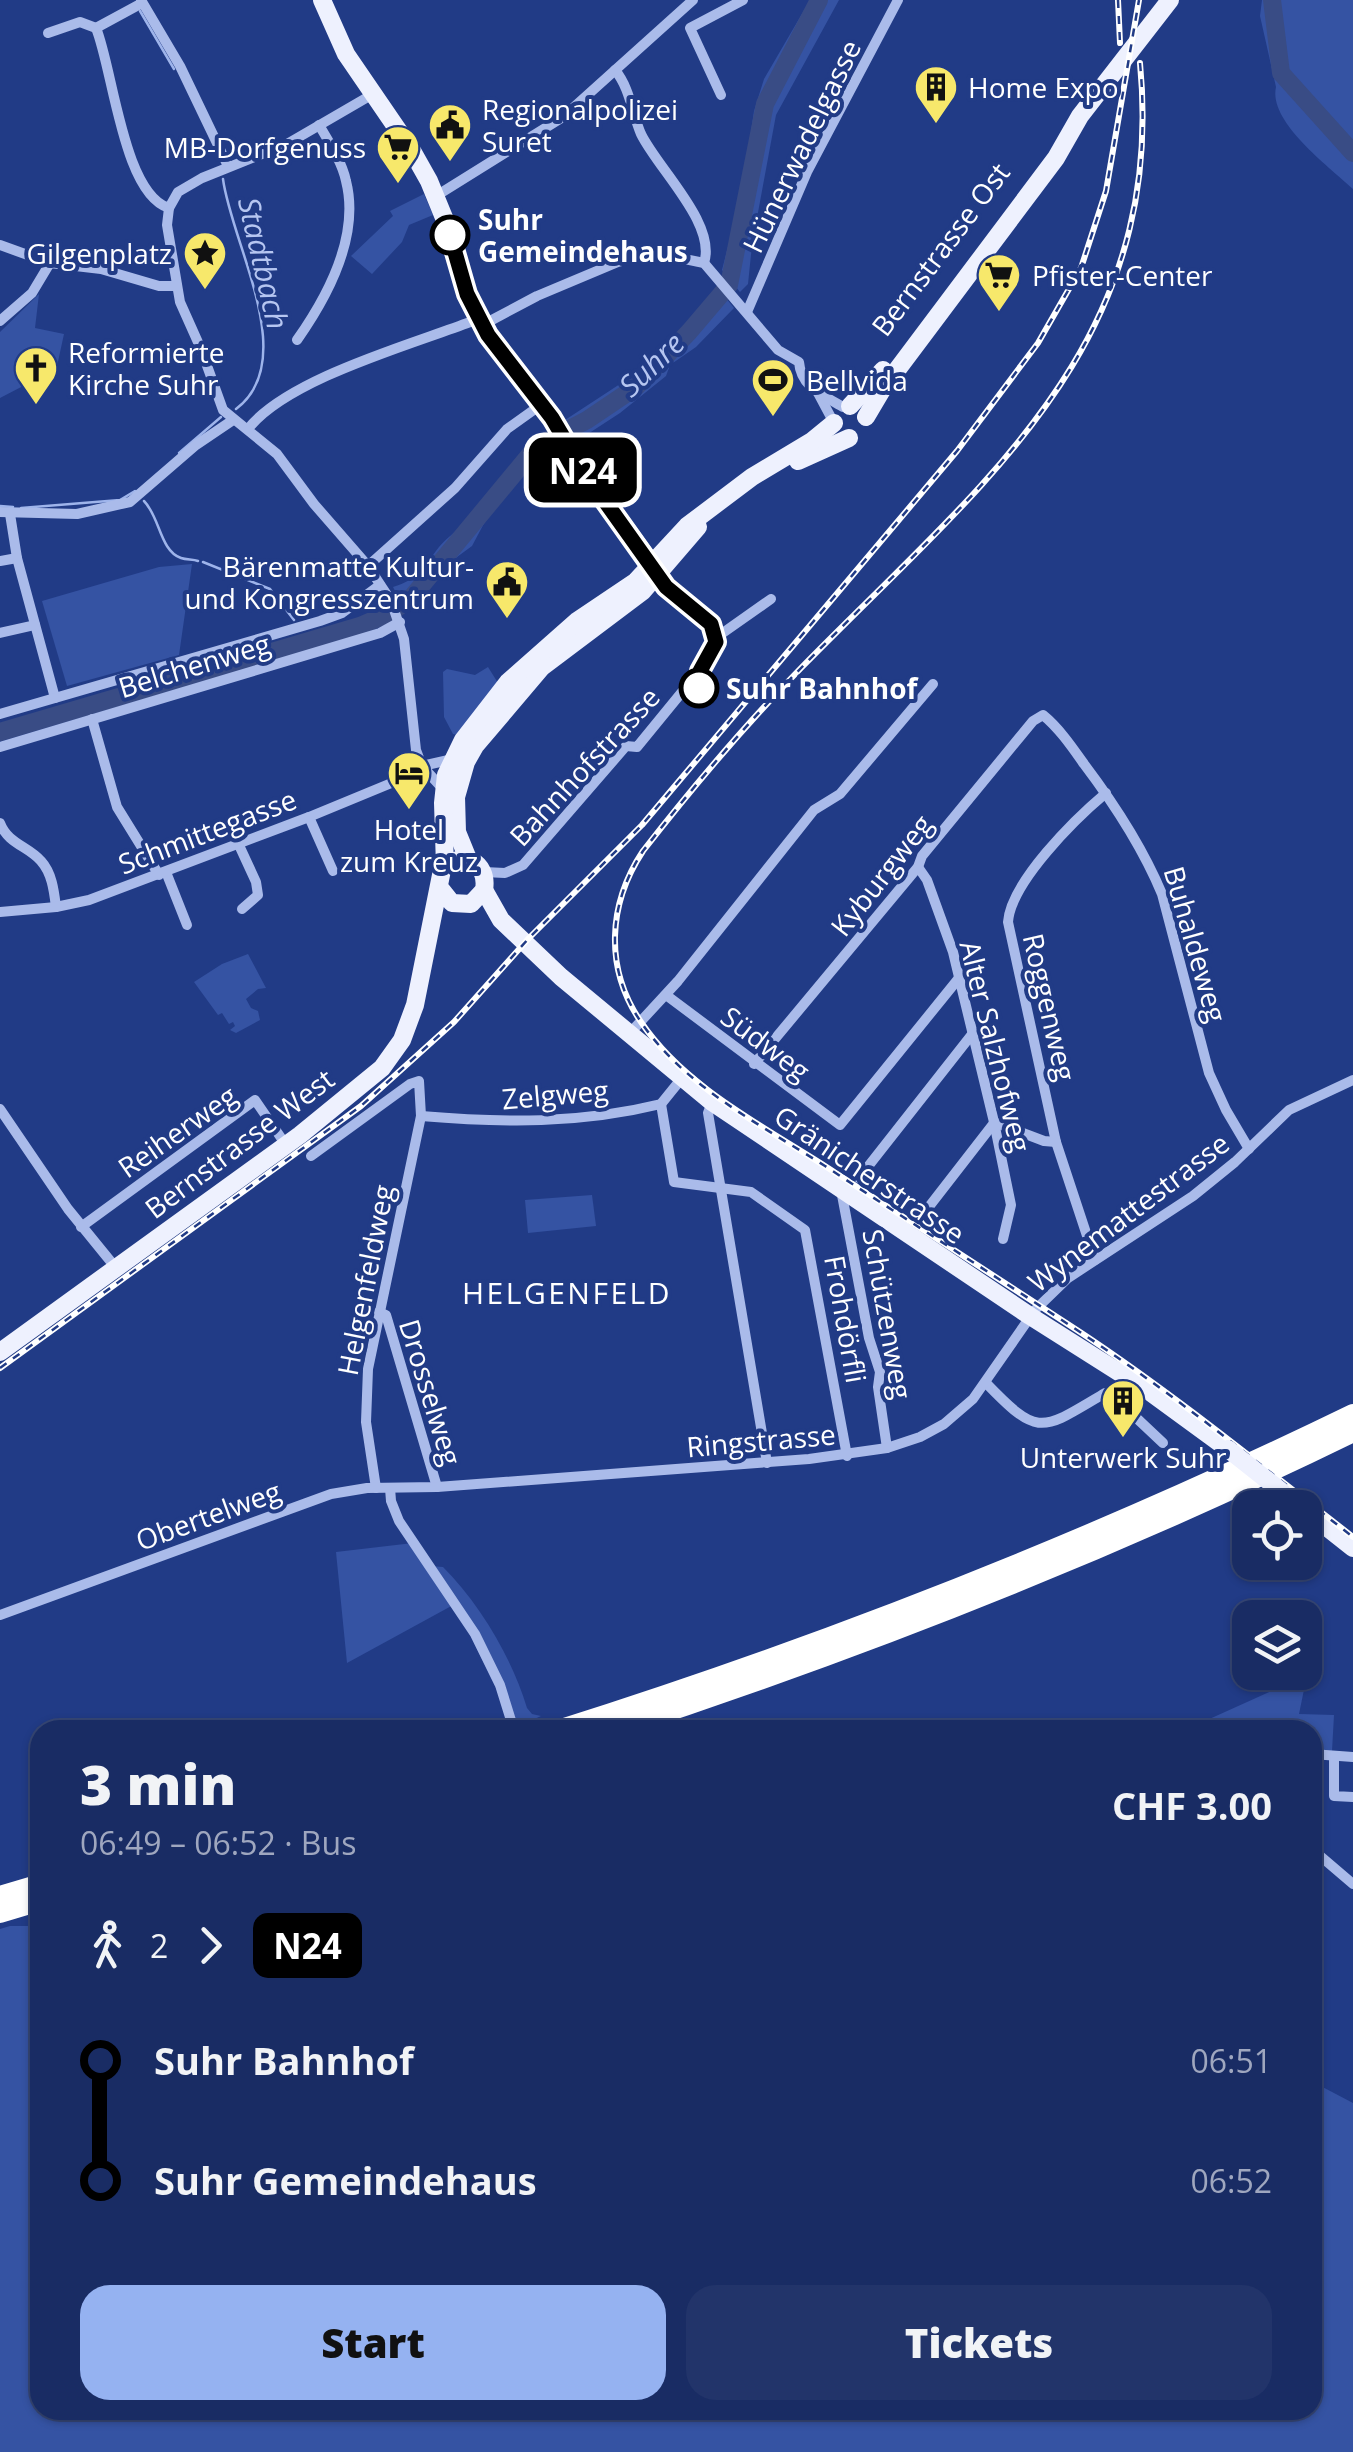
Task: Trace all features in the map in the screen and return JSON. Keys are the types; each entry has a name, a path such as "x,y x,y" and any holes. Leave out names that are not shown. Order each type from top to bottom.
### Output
{"highway":[{"path":"588,1720 792,1651 973,1582 1150,1508 1353,1414"},
{"path":"641,1720 830,1655 994,1592 1140,1531 1353,1432"},
{"path":"0,1896 30,1887"},
{"path":"0,1913 30,1904"}],"main road":[{"path":"322,0 346,54 412,149 436,196 467,294 480,322 542,404 655,569"},
{"name":"Bernstrasse Ost","path":"866,417 882,390 1056,158 1074,126 1170,0"},
{"name":"Bernstrasse Ost","path":"655,569 676,536 752,477 812,441 868,388 1047,152 1074,126"},
{"path":"862,410 866,417 863,432 849,438 837,431 843,412 862,410"},
{"name":"Bernstrasse Ost","path":"730,495 849,438"},
{"path":"445,866 444,790 462,740 508,682 577,621 655,569"},
{"path":"433,922 462,904 477,900 484,881 456,832 456,797 475,746 548,661 643,591 655,569"},
{"path":"462,904 448,900 440,888 440,874 455,860 468,859"},
{"name":"Gränicherstrasse","path":"484,881 501,920"},
{"name":"Bernstrasse West","path":"0,1352 286,1145 366,1082 394,1054 414,1005 440,888"},
{"name":"Gränicherstrasse","path":"462,904 501,920 560,977 712,1102 852,1184 1030,1316 1150,1392 1280,1490"},
{"name":"Gränicherstrasse","path":"1322,1523 1353,1548"}],"street":[{"path":"436,196 552,125 680,5 693,0"},
{"path":"667,21 690,28 743,0"},
{"name":"Hünerwadelgasse","path":"748,312 807,172 898,0"},
{"path":"96,28 142,2 180,66 228,166"},
{"path":"48,33 80,22 96,28 106,53 126,144 150,195 169,208"},
{"path":"690,28 722,95"},
{"path":"615,70 622,79 641,134 700,229 707,245 704,263"},
{"path":"373,94 256,159 228,166 178,192 169,208 166,226 176,286 218,401 234,420 277,454 391,600 399,620 412,732 422,766 444,790"},
{"path":"297,340 342,256 350,197 346,176 319,125"},
{"path":"0,245 50,263 101,269 159,286 176,286"},
{"path":"248,429 272,408 324,378 470,322 490,321 537,296 618,262 662,256 704,263 778,350 799,362 802,378 843,412"},
{"path":"0,322 32,293 50,263"},
{"path":"818,394 843,412"},
{"path":"368,566 455,488 507,429 542,404"},
{"path":"56,698 5,513 76,514 130,502 196,445 234,420"},
{"path":"0,561 17,558"},
{"path":"655,569 673,595 711,624 717,637 771,600"},
{"path":"0,714 320,621 342,612 380,585"},
{"name":"Belchenweg","path":"0,747 380,633 399,620"},
{"path":"0,633 35,624"},
{"name":"Bahnhofstrasse","path":"484,881 523,864 626,746 637,747 709,659 717,637"},
{"path":"630,1033 666,996 814,810 840,794 933,684"},
{"name":"Buhaldeweg","path":"1043,715 1136,837 1162,894 1210,1073 1226,1110 1250,1149"},
{"name":"Kyburgweg","path":"754,1064 918,868 922,856 1032,721 1043,715"},
{"path":"92,719 117,807 163,873 188,925"},
{"name":"Schmittegasse","path":"0,912 88,900 309,816 406,777 422,766 453,759"},
{"name":"Roggenweg","path":"1095,1260 1056,1142 1009,935 1009,907 1029,875 1106,793"},
{"path":"309,816 333,871"},
{"path":"0,823 9,839 43,863 56,907"},
{"path":"238,844 258,895 242,909"},
{"name":"Alter Salzhofweg","path":"918,868 927,880 959,978 994,1122 1012,1205 1003,1239"},
{"name":"Südweg","path":"666,996 840,1125 959,978"},
{"path":"852,1184 973,1033"},
{"path":"661,1104 682,1078"},
{"name":"Wynemattestrasse","path":"1030,1316 1068,1278 1194,1196 1289,1110 1353,1080"},
{"name":"Helgenfeldweg","path":"311,1156 419,1081 420,1116 366,1398 376,1488"},
{"name":"Reiherweg","path":"81,1227 254,1100 286,1145"},
{"path":"712,1102 708,1114 718,1186 767,1462"},
{"name":"Zelgweg","path":"420,1116 486,1122 556,1122 661,1104"},
{"name":"Frohdörfli","path":"661,1104 674,1182 751,1192 805,1230 847,1456"},
{"path":"0,1109 81,1227 116,1268"},
{"path":"921,1217 994,1122 1056,1142"},
{"name":"Schützenweg","path":"852,1184 842,1196 880,1372 878,1387 887,1448"},
{"name":"Drosselweg","path":"380,1312 386,1315 436,1487"},
{"name":"Ringstrasse","path":"436,1487 847,1456 887,1448 920,1438 944,1424 986,1383 1030,1316"},
{"path":"986,1383 1014,1412 1036,1424 1057,1420 1105,1393 1111,1394 1163,1443"},
{"name":"Obertelweg","path":"0,1615 327,1496 376,1488 436,1487"},
{"path":"390,1488 390,1502 399,1520 489,1659 511,1720"},
{"path":"1322,1755 1353,1756"},
{"path":"1334,1756 1334,1796 1353,1797"},
{"path":"1322,1858 1353,1884"}],"shaded area":[{"path":"810,0 839,0 776,115 748,284 740,292 722,270 742,192 754,111 764,79"},
{"path":"1262,0 1353,0 1353,189 1303,143 1281,115 1260,16"},
{"path":"424,194 433,215 409,225 402,242 372,274 351,256 393,216 390,211"},
{"path":"718,288 734,308 696,347 670,365 666,376 577,441 565,420 646,367"},
{"path":"39,294 35,328 64,334 54,380 25,385 0,398 0,332"},
{"path":"549,435 555,447 531,465 489,514 472,546 405,611 393,587 420,572 514,462"},
{"path":"192,564 179,655 67,686 42,601 159,567"},
{"path":"488,667 498,683 457,735 453,734 444,717 443,672 447,669 475,675"},
{"path":"248,954 266,988 246,999 258,1011 260,1020 236,1033 230,1030 235,1026 233,1022 229,1024 222,1013 218,1015 194,982 222,964"},
{"path":"592,1195 596,1226 528,1233 525,1200"},
{"path":"413,1543 430,1566 443,1567 470,1598 504,1651 527,1708 541,1716 532,1720 510,1717 455,1604 347,1663 336,1552"},
{"path":"1274,1690 1304,1690 1299,1714 1334,1715 1332,1751 1322,1750 1322,1720 1207,1720"},
{"path":"30,1926 30,2420 1322,2420 1322,2087 1353,2103 1353,2452 0,2452 0,1929"}],"waterway":[{"name":"Suhre","path":"0,732 360,626 390,613 412,597 537,446 587,420 636,387 729,285 765,104 819,0"},
{"path":"1272,0 1281,73 1353,153"},
{"name":"Stadtbach","path":"140,11 174,69"},
{"name":"Stadtbach","path":"223,179 263,332 263,361 254,388 236,409"},
{"name":"Stadtbach","path":"179,453 221,417"},
{"name":"Stadtbach","path":"21,508 120,500 135,491"},
{"path":"144,501 174,554 198,561"},
{"name":"Stadtbach","path":"0,506 13,507"},
{"path":"203,562 270,589 294,620"}],"railway":[{"path":"1118,0 1120,43"},
{"path":"0,1368 361,1106 454,1022 529,938 642,825 957,451 1038,343 1081,268 1106,191 1139,0"},
{"path":"1140,63 1141,163 1124,251 1092,330 1048,403 994,471 760,711 643,851 631,871 617,914 616,958 629,1001 641,1022 701,1085 1115,1356 1353,1537"}],"bus line":[{"name":"N24","path":"450,235 467,294 497,349 552,418 582,469 666,587 714,627 716,642 700,671 699,688"}],"place":[{"name":"Home Expo","path":"936,125"},
{"name":"Regionalpolizei Suret","path":"450,163"},
{"name":"MB-Dorfgenuss","path":"398,185"},
{"name":"Suhr Gemeindehaus","path":"450,235"},
{"name":"Gilgenplatz","path":"205,291"},
{"name":"Pfister-Center","path":"999,313"},
{"name":"Reformierte Kirche Suhr","path":"36,406"},
{"name":"Bellvida","path":"773,418"},
{"name":"Bärenmatte Kultur- und Kongresszentrum","path":"507,620"},
{"name":"Suhr Bahnhof","path":"699,688"},
{"name":"Hotel zum Kreuz","path":"409,811"},
{"name":"Unterwerk Suhr","path":"1123,1439"}],"district":[{"name":"HELGENFELD","path":"567,1292"}]}
